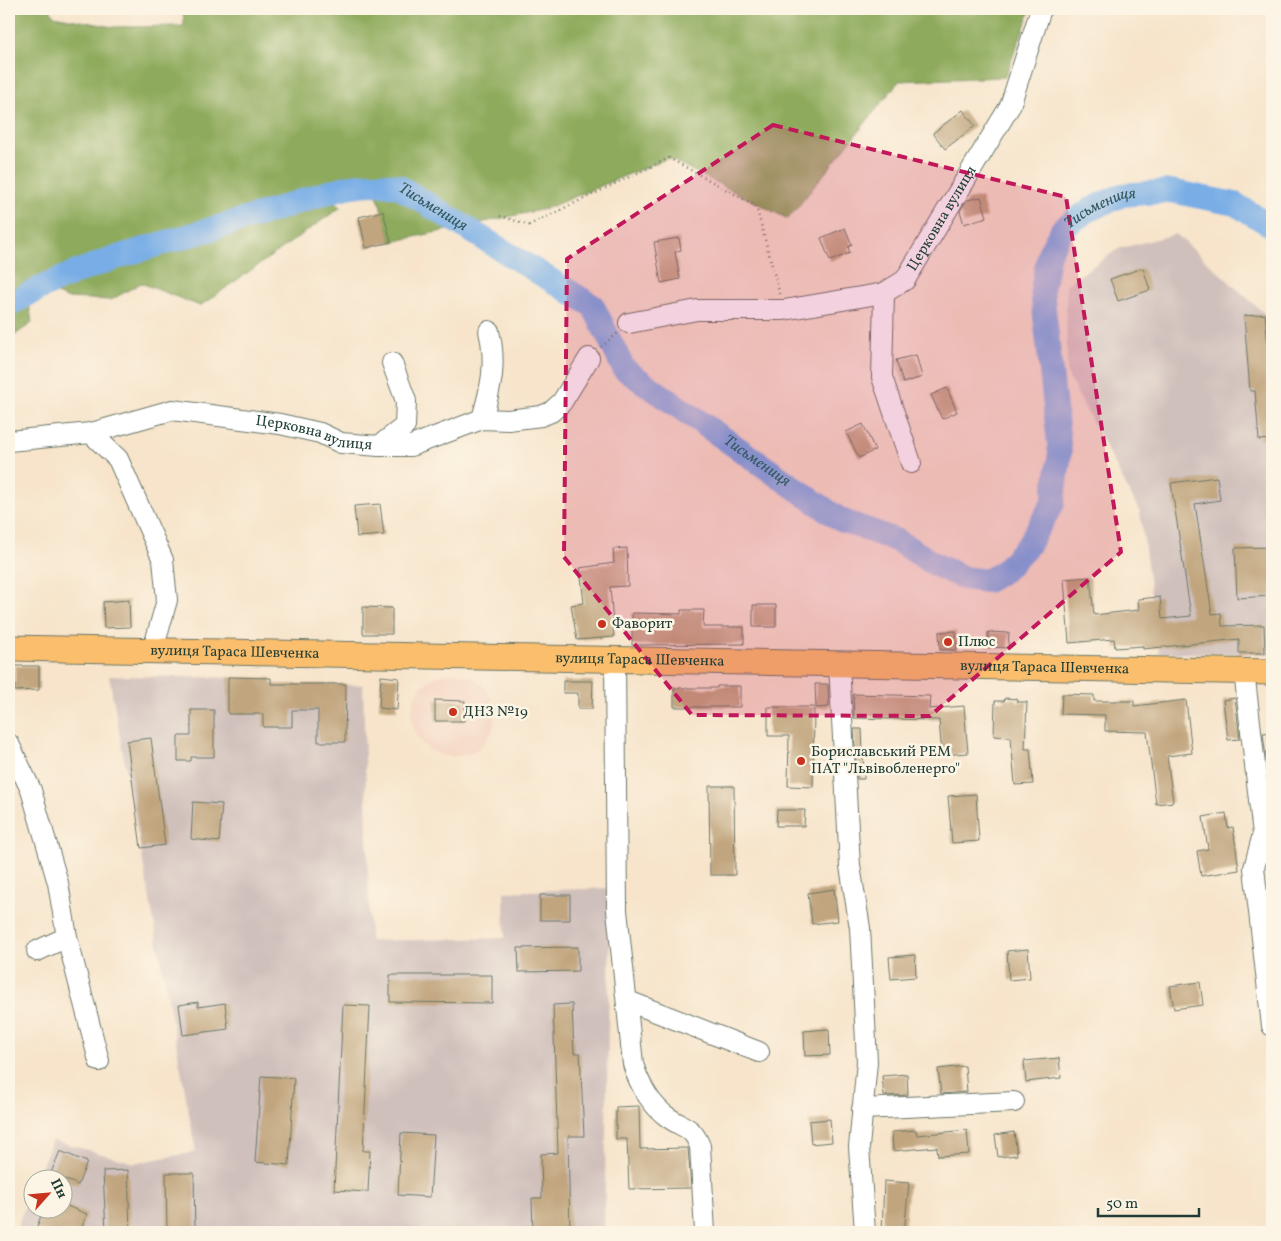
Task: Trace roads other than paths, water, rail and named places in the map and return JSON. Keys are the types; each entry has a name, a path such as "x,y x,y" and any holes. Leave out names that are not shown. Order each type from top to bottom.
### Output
{"main road":[{"name":"вулиця Тараса Шевченка","path":"9,648 615,658 1272,672"}],"lane":[{"name":"Церковна вулиця","path":"630,323 696,310 784,310 884,293 905,280 1010,106 1042,9"},
{"path":"884,293 882,377 911,463"},
{"path":"482,419 492,386 495,353 489,331"},
{"name":"Церковна вулиця","path":"9,441 91,433 172,410 280,424 320,433 342,443 411,446 482,419 508,420 541,416 551,412 562,402 589,358"},
{"path":"379,446 405,426 406,401 392,363"},
{"path":"91,433 118,459 163,560 167,600 153,650"},
{"path":"615,658 617,910 628,1001 630,1039 636,1077 651,1100 669,1118 695,1133 700,1146 705,1232"},
{"path":"839,664 850,866 860,928 867,1062 859,1147 866,1232"},
{"path":"1244,671 1263,834 1254,868 1272,1026"},
{"path":"9,744 31,790 58,883 67,937 100,1061"},
{"path":"37,952 67,937"},
{"path":"628,1001 759,1052"},
{"path":"862,1109 1014,1102"}],"waterway":[{"name":"Тисьмениця","path":"9,305 69,275 132,252 346,187 380,184 398,186 593,306 624,369 841,520 898,541 936,565 964,578 987,581 1004,571 1028,545 1053,503 1060,453 1042,290 1049,253 1063,228 1089,210 1122,195 1171,191 1235,204 1272,226"}],"place":[{"name":"Фаворит","path":"602,624"},
{"name":"Плюс","path":"948,642"},
{"name":"ДНЗ №19","path":"453,712"},
{"name":"Бориславський РЕМ ПАТ \"Львівобленерго\"","path":"801,761"}]}
